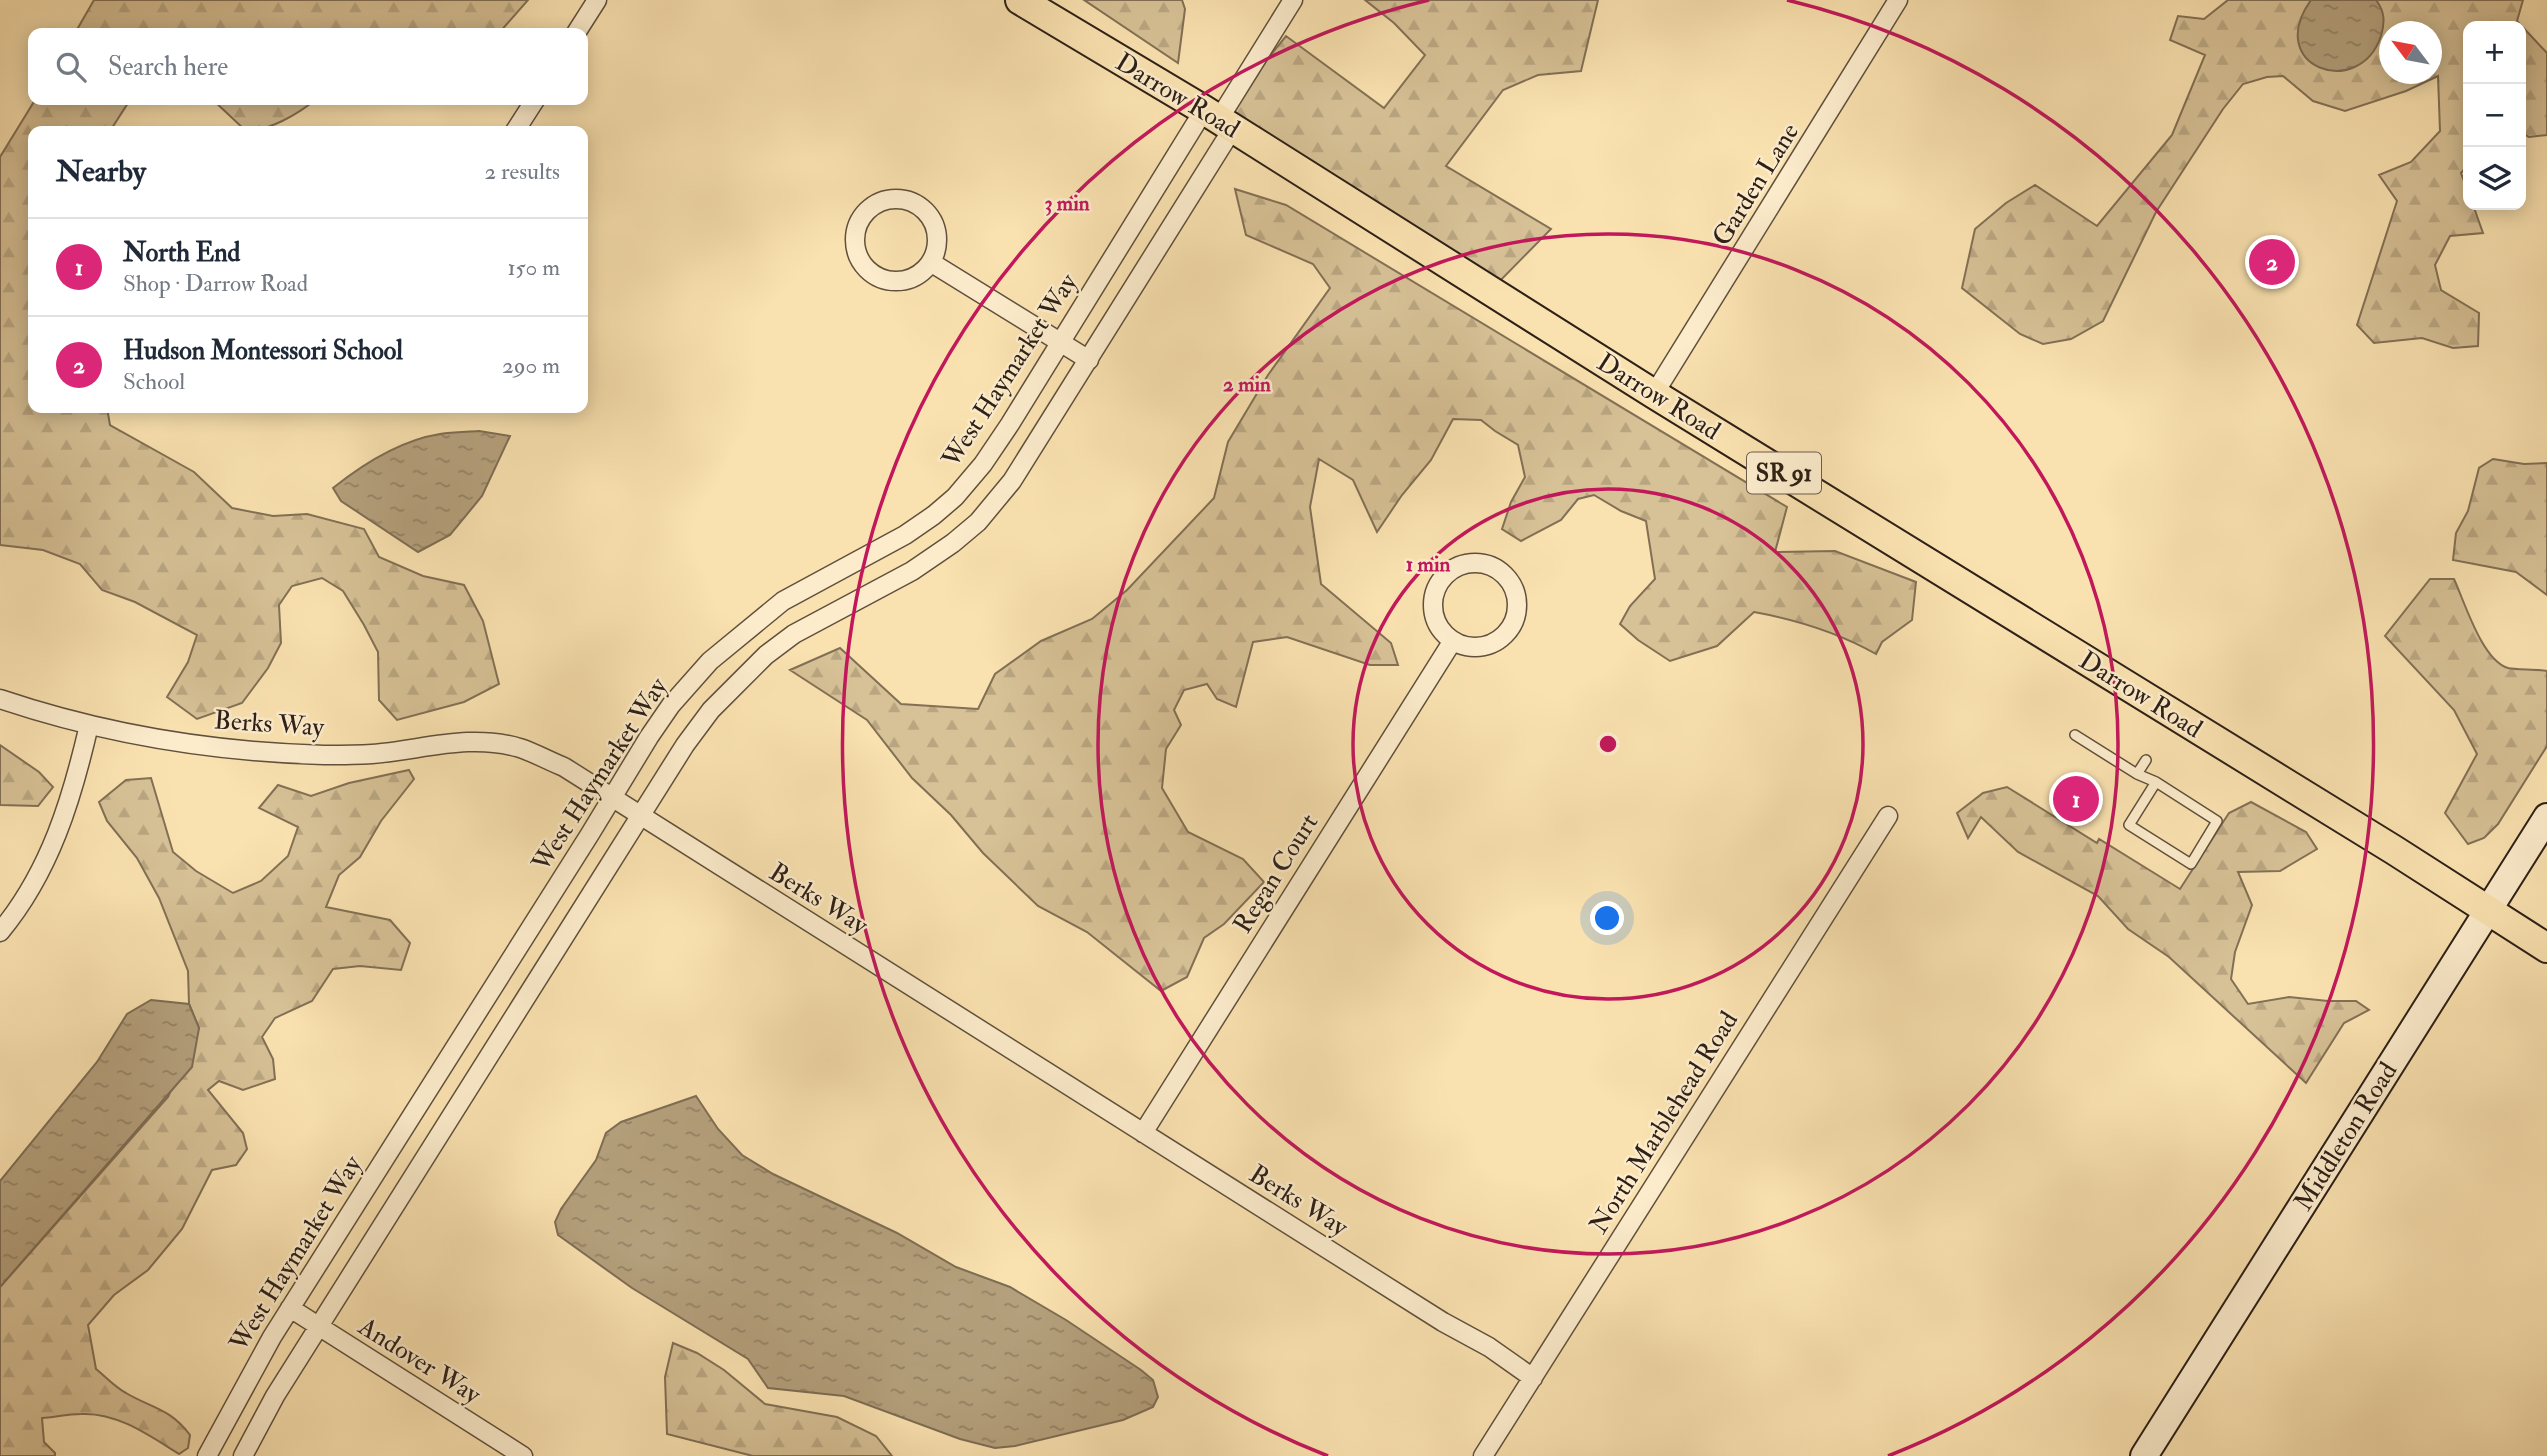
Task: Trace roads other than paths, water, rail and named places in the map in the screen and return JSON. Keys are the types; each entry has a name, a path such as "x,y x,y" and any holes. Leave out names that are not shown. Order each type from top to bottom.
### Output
{"main road":[{"name":"Darrow Road","path":"1020,0 1219,119 1654,394 1994,602 2547,948"}],"street":[{"path":"579,28 597,0"},
{"path":"243,1456 275,1396 685,745 711,710 766,655 794,634 912,571 953,543 978,522 1013,481 1088,360 1219,119 1293,0"},
{"name":"Garden Lane","path":"1654,394 1898,0"},
{"path":"518,126 532,105"},
{"name":"West Haymarket Way","path":"206,1456 290,1308 671,705 691,680 729,643 783,601 905,535 955,497 989,454 1061,343 1219,119"},
{"path":"897,198 918,205 933,220 938,242 932,263 916,278 894,283 873,276 858,260 853,239 860,218 876,203 897,198"},
{"path":"932,263 1088,360"},
{"path":"1476,562 1498,568 1513,585 1518,607 1511,628 1495,643 1484,646 1474,648 1452,642 1437,625 1434,614 1432,604 1438,582 1455,567 1476,562"},
{"name":"Regan Court","path":"1143,1133 1452,642"},
{"name":"Berks Way","path":"0,699 89,725 171,741 325,755 372,754 446,742 470,742 519,748 564,767 1443,1322 1489,1347 1533,1378"},
{"path":"0,932 31,888 51,849 69,802 89,725"},
{"name":"North Marblehead Road","path":"1483,1456 1888,816"},
{"name":"Middleton Road","path":"2144,1456 2547,817"},
{"name":"Andover Way","path":"290,1308 523,1456"}],"lane":[{"path":"2075,735 2137,774 2156,782 2217,821 2191,864 2129,825 2156,782"},
{"path":"2137,774 2146,761"}],"water":[{"path":"2311,0 2376,0 2383,13 2383,21 2379,21 2379,40 2370,56 2354,67 2337,71 2320,68 2306,58 2299,43 2299,23"},
{"path":"479,431 510,436 482,496 450,535 418,552 341,501 333,488 357,470 397,447 440,434"},
{"path":"151,1000 189,1004 199,1028 192,1067 0,1287 0,1181 97,1062 127,1014"},
{"path":"696,1096 718,1129 742,1155 773,1174 897,1233 956,1267 1010,1287 1141,1370 1153,1380 1158,1397 1153,1407 1123,1420 1015,1446 995,1448 960,1439 844,1396 768,1388 748,1359 632,1288 558,1235 555,1222 561,1209 596,1160 606,1133 621,1122"}],"place":[{"name":"Hudson Montessori School","path":"2272,262"},
{"name":"North End","path":"2076,799"}]}
